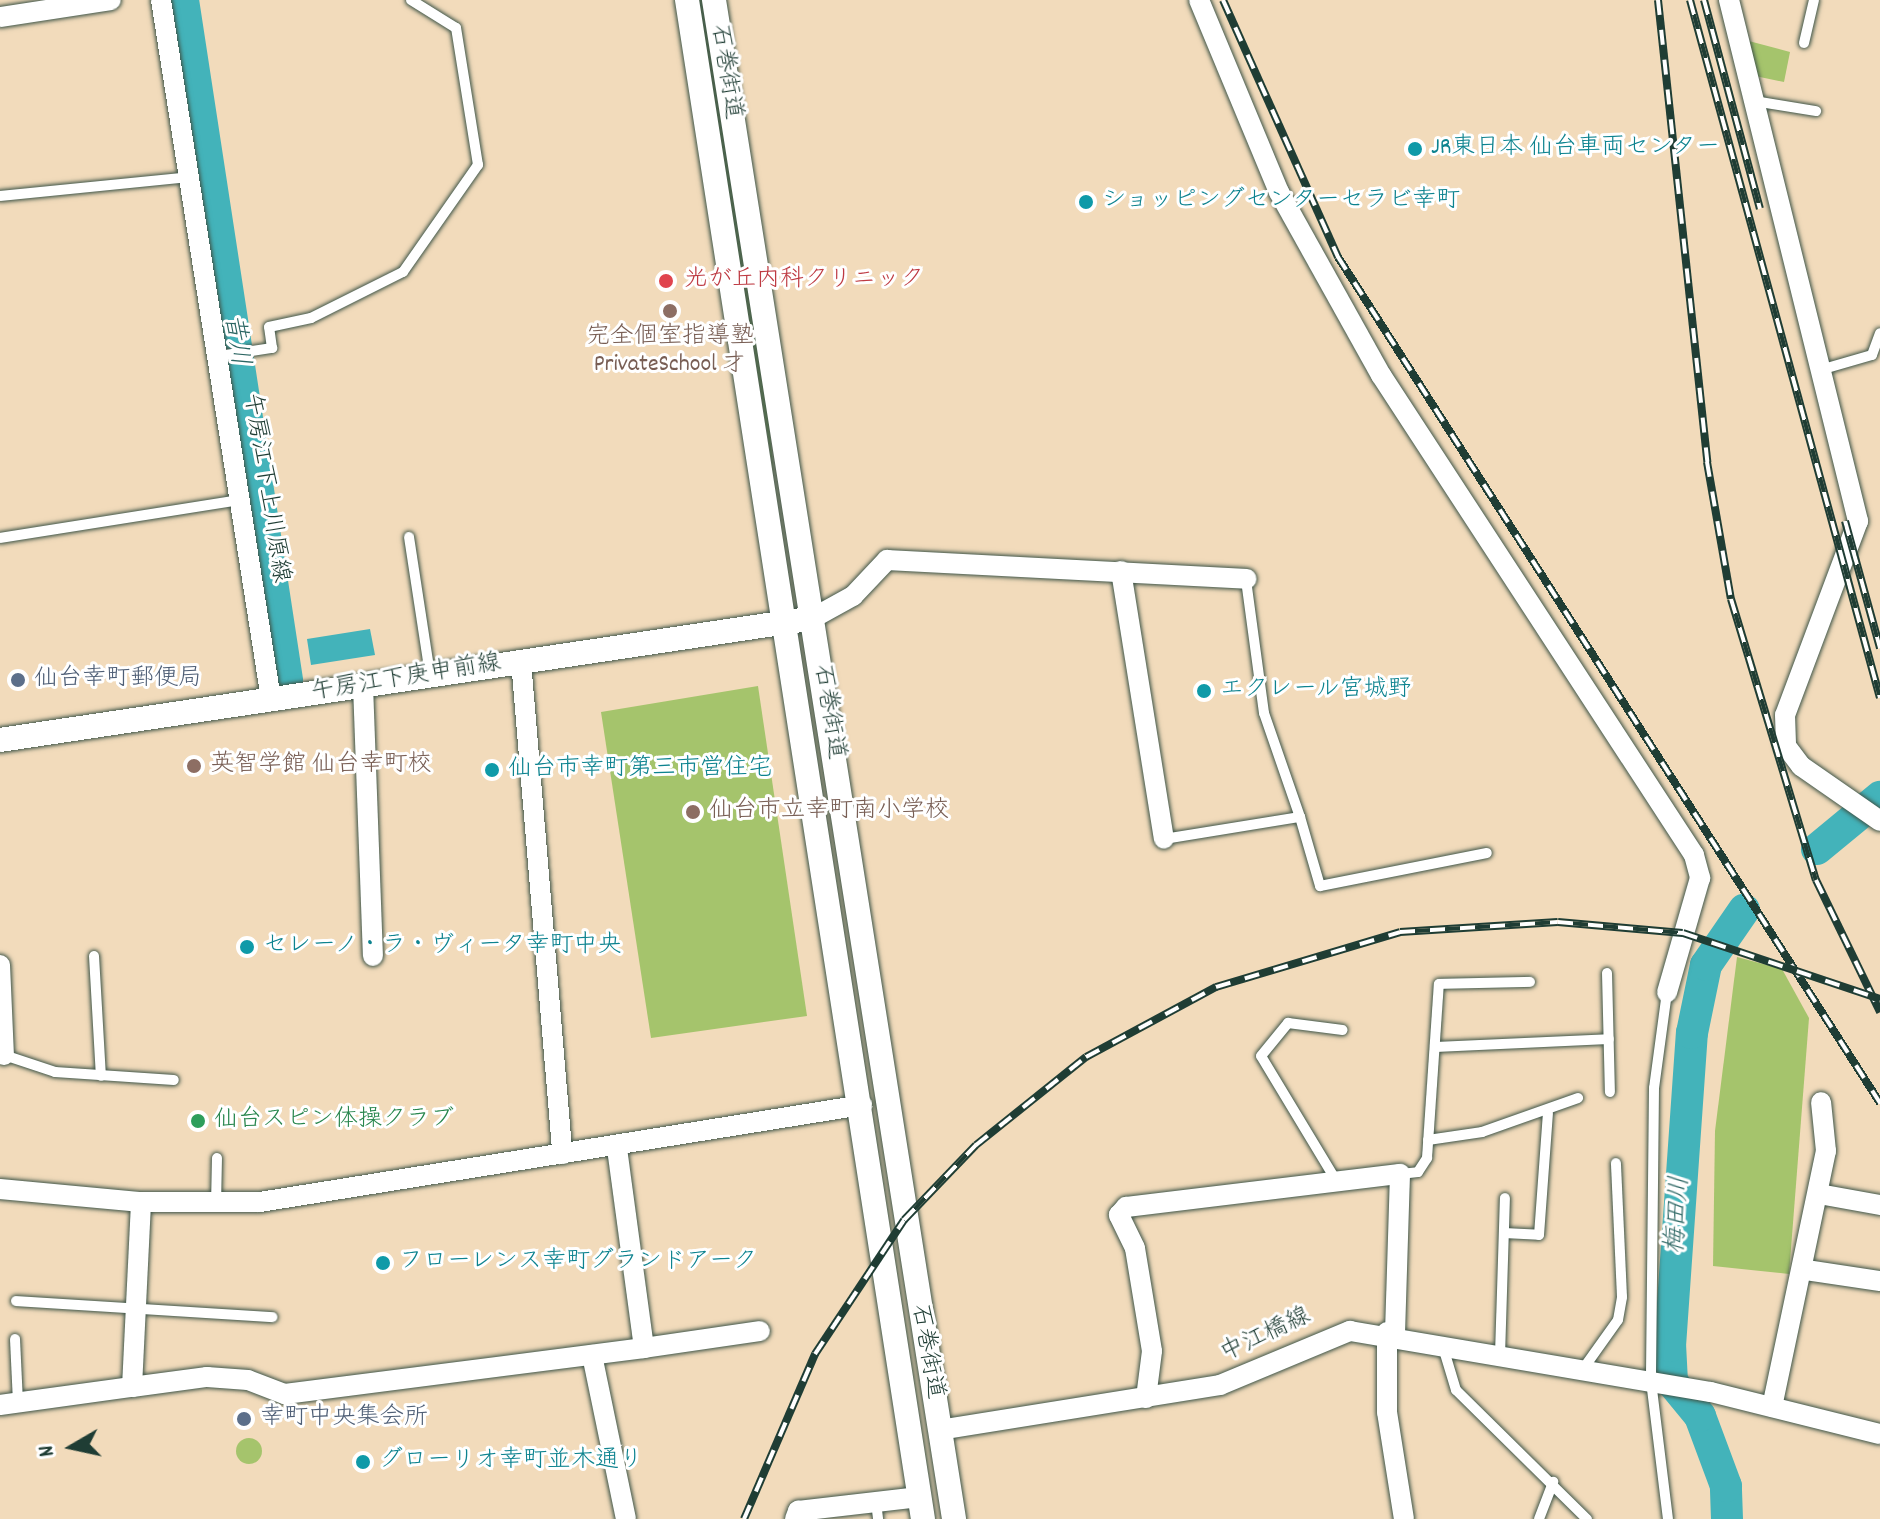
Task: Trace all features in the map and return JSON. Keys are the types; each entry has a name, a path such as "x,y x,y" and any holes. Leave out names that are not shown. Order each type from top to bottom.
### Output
{"street":[{"path":"0,17 111,0"},
{"name":"午房江下上川原線","path":"161,0 224,356 241,500 271,699"},
{"name":"石巻街道","path":"687,0 862,1105 921,1508"},
{"name":"石巻街道","path":"714,0 954,1519"},
{"path":"1199,0 1279,192 1381,375 1694,855 1700,878 1667,992"},
{"path":"1729,0 1751,101 1858,521 1785,715 1786,746 1880,821"},
{"path":"813,618 853,596 887,560 1246,579"},
{"path":"1121,571 1164,839"},
{"name":"午房江下庚申前線","path":"0,740 813,618"},
{"path":"521,661 562,1154"},
{"path":"363,685 373,956"},
{"path":"0,965 4,1055"},
{"path":"1821,1102 1826,1151 1806,1270 1793,1285 1772,1407 1880,1434"},
{"path":"0,1189 216,1207 562,1154 617,1149 862,1105"},
{"path":"617,1149 644,1348"},
{"path":"1146,1398 1149,1336 1135,1248 1119,1215 1126,1207 1334,1177 1400,1174 1387,1412 1404,1519"},
{"path":"1819,1194 1880,1205"},
{"path":"132,1387 141,1202"},
{"path":"1806,1270 1880,1281"},
{"path":"9,1404 207,1377 248,1380 285,1394 760,1331"},
{"name":"中江橋線","path":"939,1430 1220,1385 1335,1332 1391,1333 1442,1345 1711,1392 1772,1407"},
{"path":"592,1355 626,1519"},
{"path":"911,1434 939,1430"},
{"path":"798,1516 921,1508"}],"lane":[{"path":"224,356 272,348 269,327 311,318 403,272 478,165 456,28 411,0"},
{"path":"1804,43 1814,0"},
{"path":"1751,101 1816,111"},
{"path":"0,196 190,177"},
{"path":"1819,370 1872,355 1880,333"},
{"path":"0,538 241,500"},
{"path":"409,537 430,675"},
{"path":"1246,579 1264,713 1320,886 1487,853"},
{"path":"1164,839 1300,817"},
{"path":"94,956 101,1076"},
{"path":"1607,973 1610,1092"},
{"path":"1400,1174 1418,1172 1428,1140 1439,984 1530,982"},
{"path":"1667,992 1654,1088 1656,1382 1668,1519"},
{"path":"1334,1177 1261,1056 1288,1023 1343,1030"},
{"path":"1435,1047 1609,1039"},
{"path":"4,1055 55,1072 174,1080"},
{"path":"1428,1140 1548,1113 1578,1098"},
{"path":"1504,1233 1539,1235 1548,1113"},
{"path":"216,1207 217,1158"},
{"path":"1583,1369 1618,1320 1622,1297 1616,1163"},
{"path":"1500,1355 1505,1198"},
{"path":"16,1301 273,1317"},
{"path":"9,1404 15,1339"},
{"path":"1442,1345 1456,1390 1553,1482 1587,1519"},
{"path":"1539,1519 1553,1482"}],"green space":[{"path":"697,0 704,0 764,376 774,475"},
{"path":"1745,40 1790,52 1784,82 1755,76"},
{"name":"仙台市立幸町南小学校","path":"758,686 807,1016 651,1038 601,712"},
{"path":"1737,957 1782,969 1809,1018 1789,1274 1713,1266 1715,1131"},
{"path":"249,1438 258,1442 262,1451 258,1460 249,1464 240,1460 236,1451 240,1442"}],"water":[{"path":"370,629 375,655 311,665 307,639"}],"waterway":[{"name":"昔川","path":"183,0 287,680"},
{"name":"梅田川","path":"1817,849 1880,797"},
{"name":"梅田川","path":"1727,1519 1726,1486 1700,1416 1672,1382 1670,1346 1692,1033 1706,965 1744,910"}],"railway":[{"path":"1223,0 1338,257 1880,1103"},
{"path":"1658,0 1707,462 1731,599 1816,880 1880,1012"},
{"path":"1690,0 1880,698"},
{"path":"1704,0 1760,209"},
{"path":"1845,521 1880,648"},
{"path":"744,1519 815,1354 904,1220 976,1145 1086,1057 1216,987 1400,932 1558,922 1683,933 1880,999"}],"place":[{"name":"JR東日本 仙台車両センター","path":"1415,149"},
{"name":"ショッピングセンターセラビ幸町","path":"1086,202"},
{"name":"光が丘内科クリニック","path":"666,281"},
{"name":"完全個室指導塾 PrivateSchool 才","path":"670,311"},
{"name":"仙台幸町郵便局","path":"18,680"},
{"name":"エクレール宮城野","path":"1204,691"},
{"name":"英智学館 仙台幸町校","path":"194,766"},
{"name":"仙台市幸町第三市営住宅","path":"492,770"},
{"name":"仙台市立幸町南小学校","path":"693,812"},
{"name":"セレーノ・ラ・ヴィータ幸町中央","path":"247,947"},
{"name":"仙台スピン体操クラブ","path":"198,1121"},
{"name":"フローレンス幸町グランドアーク","path":"383,1263"},
{"name":"幸町中央集会所","path":"244,1419"},
{"name":"グローリオ幸町並木通り","path":"363,1462"}]}
